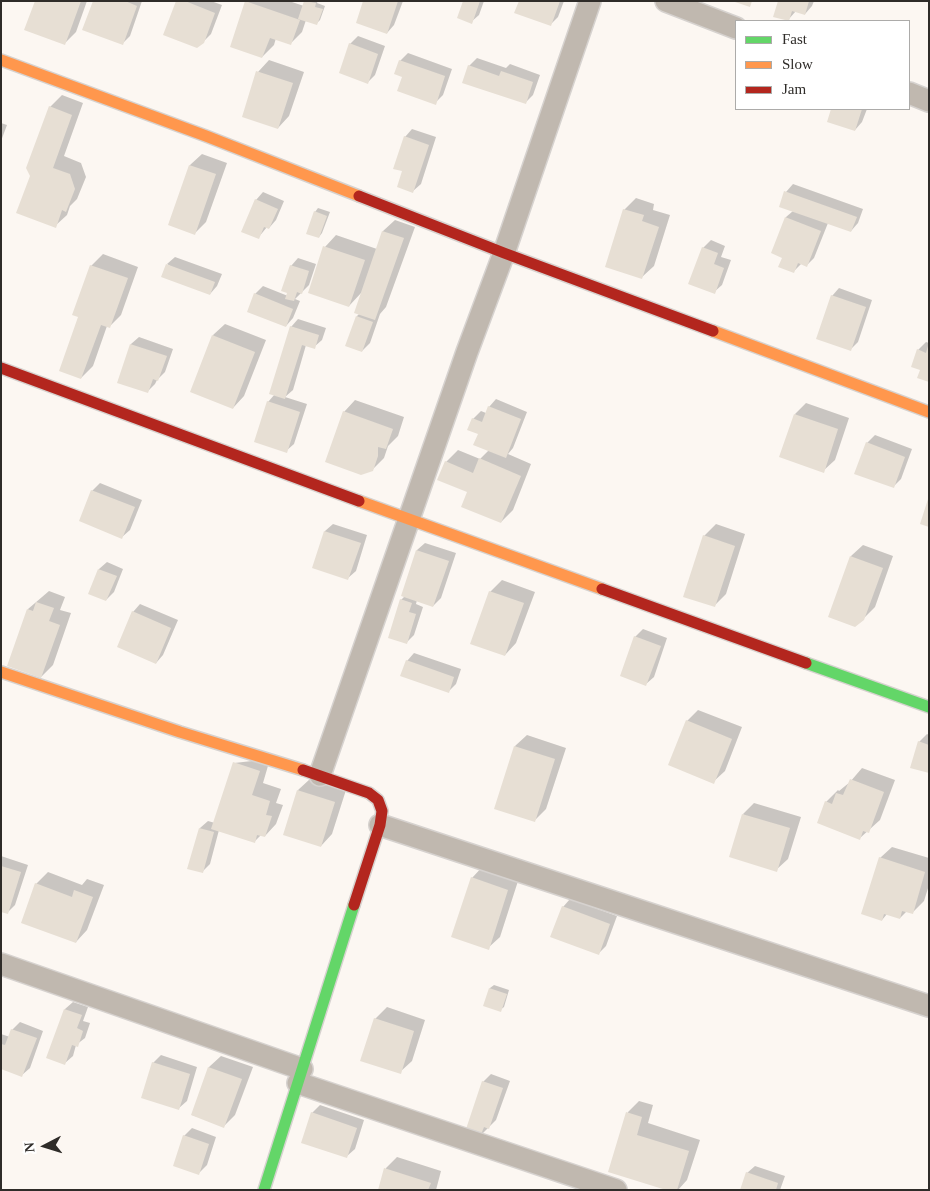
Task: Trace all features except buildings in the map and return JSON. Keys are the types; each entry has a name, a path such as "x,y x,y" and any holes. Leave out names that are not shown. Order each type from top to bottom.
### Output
{"street":[{"path":"320,776 467,352 504,253 590,1"},
{"path":"666,1 735,28"},
{"path":"1,60 206,136 504,253 929,412"},
{"path":"910,93 929,101"},
{"path":"1,368 409,520 929,707"},
{"path":"1,672 180,732 320,776 369,793 378,800 382,811 380,825 264,1190"},
{"path":"380,825 929,1006"},
{"path":"1,964 300,1076 616,1190"}],"traffic: fast":[{"path":"806,663 929,707"},
{"path":"264,1190 354,905"}],"traffic: slow":[{"path":"1,60 206,136 359,196"},
{"path":"713,331 929,412"},
{"path":"359,501 602,589"},
{"path":"1,672 180,732 303,770"}],"traffic: jam":[{"path":"359,196 504,253 713,331"},
{"path":"1,368 359,501"},
{"path":"602,589 806,663"},
{"path":"303,770 369,793 378,800 382,811 380,825 354,905"}]}
